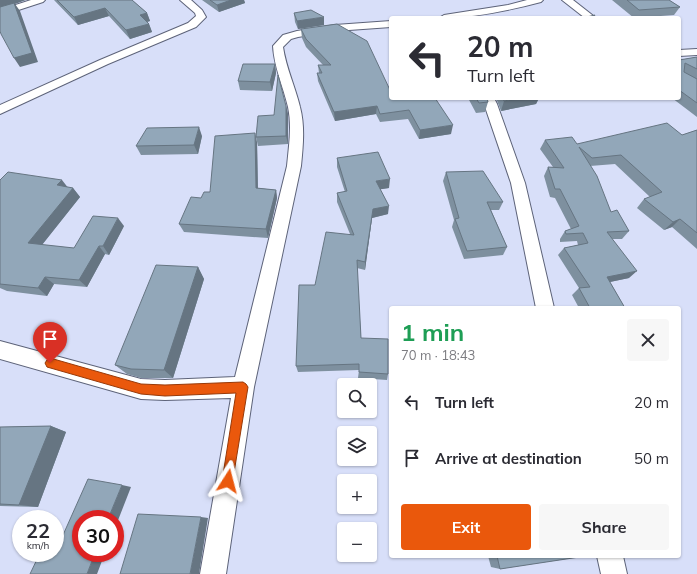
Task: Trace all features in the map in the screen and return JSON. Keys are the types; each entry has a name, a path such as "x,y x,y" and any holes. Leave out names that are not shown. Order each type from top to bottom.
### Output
{"street":[{"path":"0,13 40,0"},
{"path":"0,110 104,62 192,25 201,17 199,12 185,0"},
{"path":"457,16 509,8 538,0"},
{"path":"567,0 588,16"},
{"path":"213,574 243,387 294,166 297,136 293,101 279,57 278,46 287,37 297,34 335,28 389,24"},
{"path":"681,53 697,52"},
{"path":"489,100 518,183 545,306"},
{"path":"0,350 141,389 165,390 243,387"},
{"path":"610,558 614,574"}],"building":[{"path":"57,0 132,0 147,13 140,15 149,24 126,30 105,8 74,17"},
{"path":"210,0 231,0 217,5"},
{"path":"627,0 669,0 680,7 639,10"},
{"path":"14,3 32,53 14,58 0,31 0,7"},
{"path":"311,10 324,17 297,21 294,13"},
{"path":"337,24 367,41 389,88 389,100 436,100 453,125 420,130 409,110 380,114 377,106 334,112 317,73 322,73 318,65 331,65 306,39 301,29"},
{"path":"697,57 697,69 685,63 684,72 697,79 697,103 681,91 681,60"},
{"path":"243,64 275,64 270,82 238,81"},
{"path":"278,75 286,106 286,136 256,137 258,116 274,115"},
{"path":"477,100 488,100 488,102 479,103"},
{"path":"667,123 682,135 697,130 697,233 680,219 673,222 644,199 662,192 621,155 592,158 579,147 597,176 611,212 617,210 629,231 607,232 637,271 607,277 624,306 589,306 579,288 590,287 564,248 588,243 583,233 566,234 565,231 579,226 560,189 555,189 548,167 564,168 545,140 572,137 577,144"},
{"path":"199,127 194,145 136,146 147,128"},
{"path":"255,133 256,188 276,190 266,229 179,224 191,197 201,198 204,192 210,192 215,136"},
{"path":"378,152 390,179 376,181 389,206 373,209 365,262 357,260 361,338 388,339 388,374 359,372 359,364 296,366 299,285 315,285 326,232 354,235 337,193 347,191 337,158"},
{"path":"483,171 503,202 487,202 507,247 467,251 455,219 459,218 446,172"},
{"path":"8,172 62,180 57,185 73,188 28,243 74,248 93,216 118,218 103,246 99,246 79,280 45,277 38,288 0,284 0,180"},
{"path":"156,265 198,267 164,370 131,369 115,365"},
{"path":"51,426 19,505 0,504 0,427"},
{"path":"88,479 122,485 112,510 74,510"},
{"path":"138,514 201,517 190,574 120,574"},
{"path":"72,515 72,562 92,562 87,574 30,574 36,562 64,562 64,533"},
{"path":"497,558 573,558 500,569"}],"route":[{"path":"50,363 141,389 165,390 243,387 228,481"}]}
